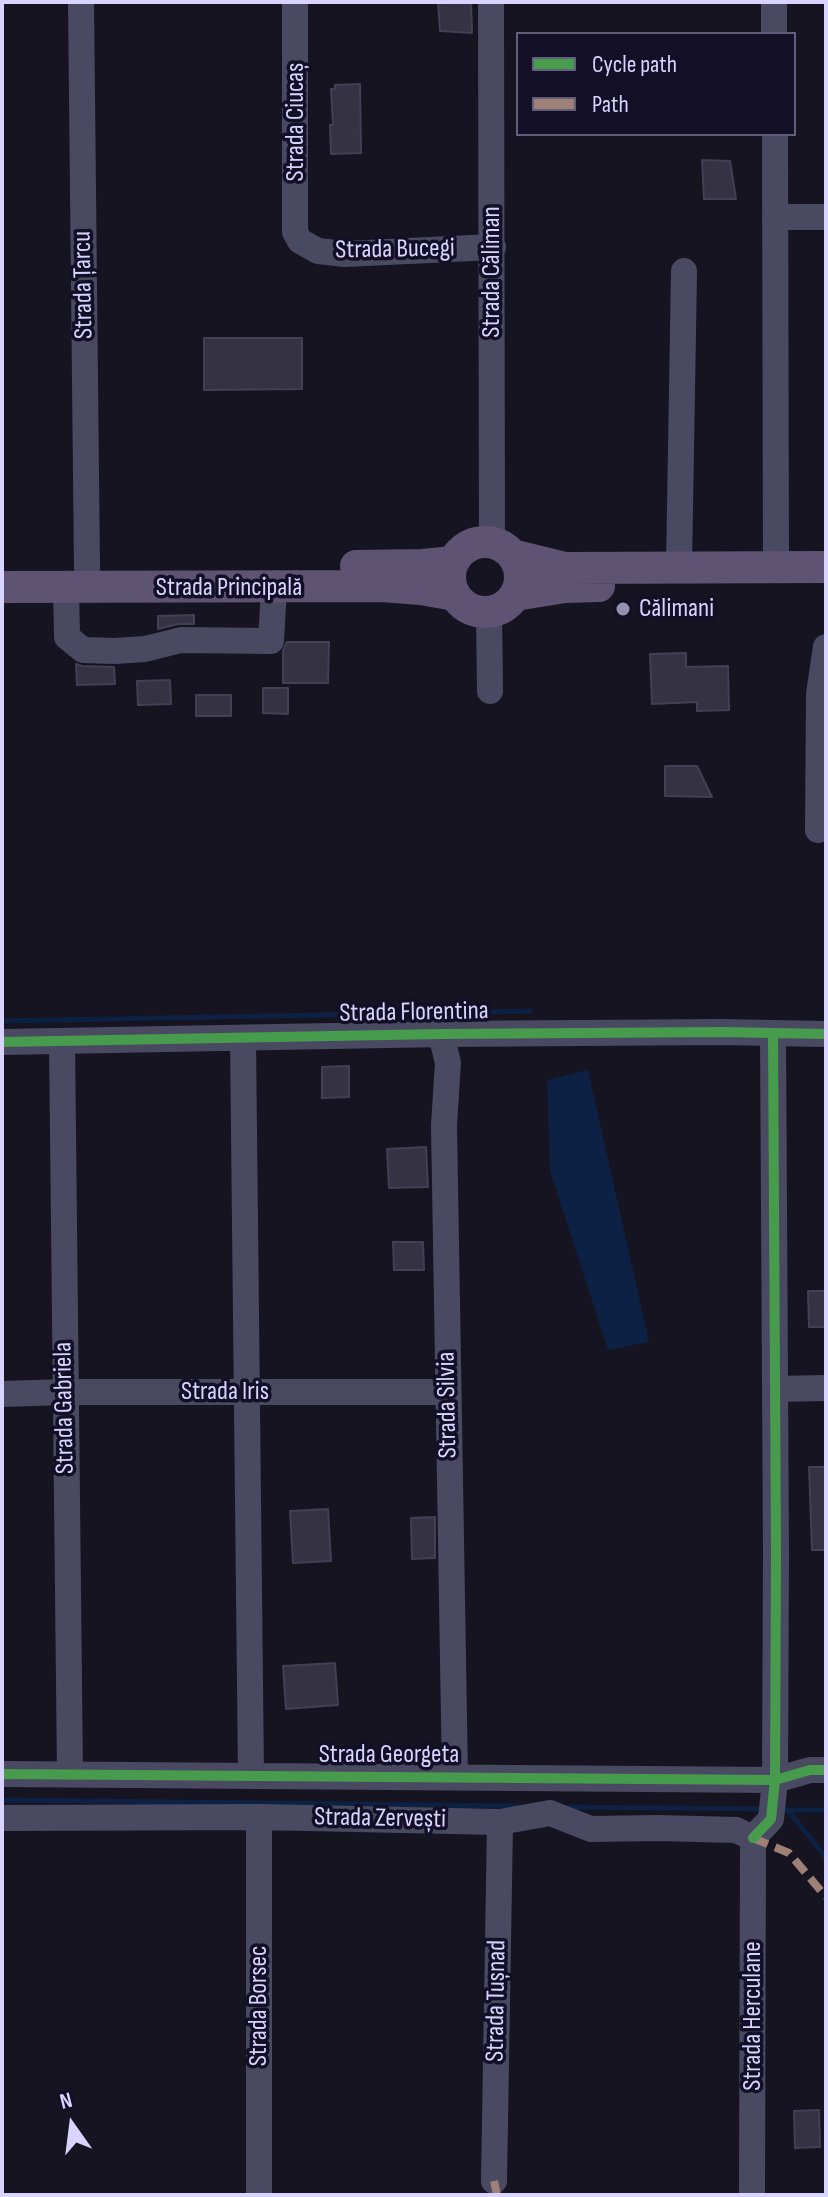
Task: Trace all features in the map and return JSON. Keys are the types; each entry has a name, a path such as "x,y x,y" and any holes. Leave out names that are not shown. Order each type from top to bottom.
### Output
{"main road":[{"path":"826,567 565,568 483,542 465,548 453,562 450,579 455,595 470,608 565,587 826,585"},
{"path":"502,549 519,570 520,578 502,603"},
{"name":"Strada Principală","path":"2,587 76,578 453,562"},
{"name":"Strada Principală","path":"2,568 76,578 274,588 382,586 455,595"}],"street":[{"name":"Strada Țarcu","path":"81,2 76,578 67,637 83,650 115,651 145,649 181,640 271,641 274,588"},
{"name":"Strada Ciucaș","path":"295,2 295,232 300,241"},
{"name":"Strada Căliman","path":"491,2 493,247 502,549"},
{"path":"774,2 774,32"},
{"path":"775,136 776,568"},
{"path":"775,217 826,217"},
{"name":"Strada Bucegi","path":"300,241 318,251 345,254 493,247"},
{"path":"679,567 684,271"},
{"path":"490,691 502,603"},
{"path":"818,830 819,694 826,647"},
{"name":"Strada Florentina","path":"2,1042 441,1034 826,1034"},
{"name":"Strada Silvia","path":"441,1034 448,1073 444,1125 455,1777"},
{"name":"Strada Herculane","path":"752,2195 762,1829 775,1780 773,1034"},
{"path":"243,1039 251,1776"},
{"name":"Strada Gabriela","path":"62,1041 70,1774"},
{"path":"775,1389 826,1388"},
{"name":"Strada Iris","path":"2,1394 448,1392"},
{"name":"Strada Georgeta","path":"2,1774 775,1780 810,1770 826,1770"},
{"name":"Strada Zervești","path":"2,1818 259,1817 500,1822 550,1813 591,1829 762,1829"},
{"name":"Strada Borsec","path":"259,1817 259,2195"},
{"name":"Strada Tușnad","path":"494,2181 500,1822"}],"water":[{"path":"588,1070 649,1342 608,1350 550,1171 547,1080"}],"building":[{"path":"438,2 471,2 472,33 440,31"},
{"path":"360,84 361,153 331,154 331,89 335,89 335,85"},
{"path":"702,160 730,161 736,199 704,199"},
{"path":"204,338 302,338 302,389 204,390"},
{"path":"194,615 194,624 158,629 158,616"},
{"path":"287,642 329,642 328,683 283,683 283,651"},
{"path":"686,653 686,667 728,666 729,710 697,711 697,702 652,704 650,654"},
{"path":"76,664 114,667 115,684 77,685"},
{"path":"170,680 171,704 138,705 137,681"},
{"path":"263,688 288,688 288,714 263,713"},
{"path":"196,695 231,695 231,716 196,716"},
{"path":"665,766 697,766 712,797 665,796"},
{"path":"349,1066 349,1097 322,1098 322,1067"},
{"path":"426,1147 428,1187 389,1188 387,1149"},
{"path":"393,1242 423,1242 424,1270 394,1270"},
{"path":"808,1291 826,1291 826,1327 809,1327"},
{"path":"809,1467 826,1467 826,1550 812,1550"},
{"path":"328,1509 331,1561 293,1563 290,1511"},
{"path":"435,1517 435,1558 412,1559 411,1518"},
{"path":"335,1663 338,1705 286,1709 283,1666"},
{"path":"819,2110 820,2147 795,2148 794,2111"}],"waterway":[{"path":"2,1021 530,1011"},
{"path":"2,1800 517,1806"},
{"path":"567,1807 765,1809"},
{"path":"779,1810 826,1810"},
{"path":"788,1810 826,1858"}],"marked path":[{"path":"753,1838 789,1853 826,1897"},
{"path":"494,2181 497,2195"}],"cycle path":[{"path":"2,1042 441,1034 826,1034"},
{"path":"753,1838 771,1819 775,1780 773,1034"},
{"path":"2,1774 775,1780 810,1770 826,1770"}],"place":[{"name":"Călimani","path":"623,609"}]}
